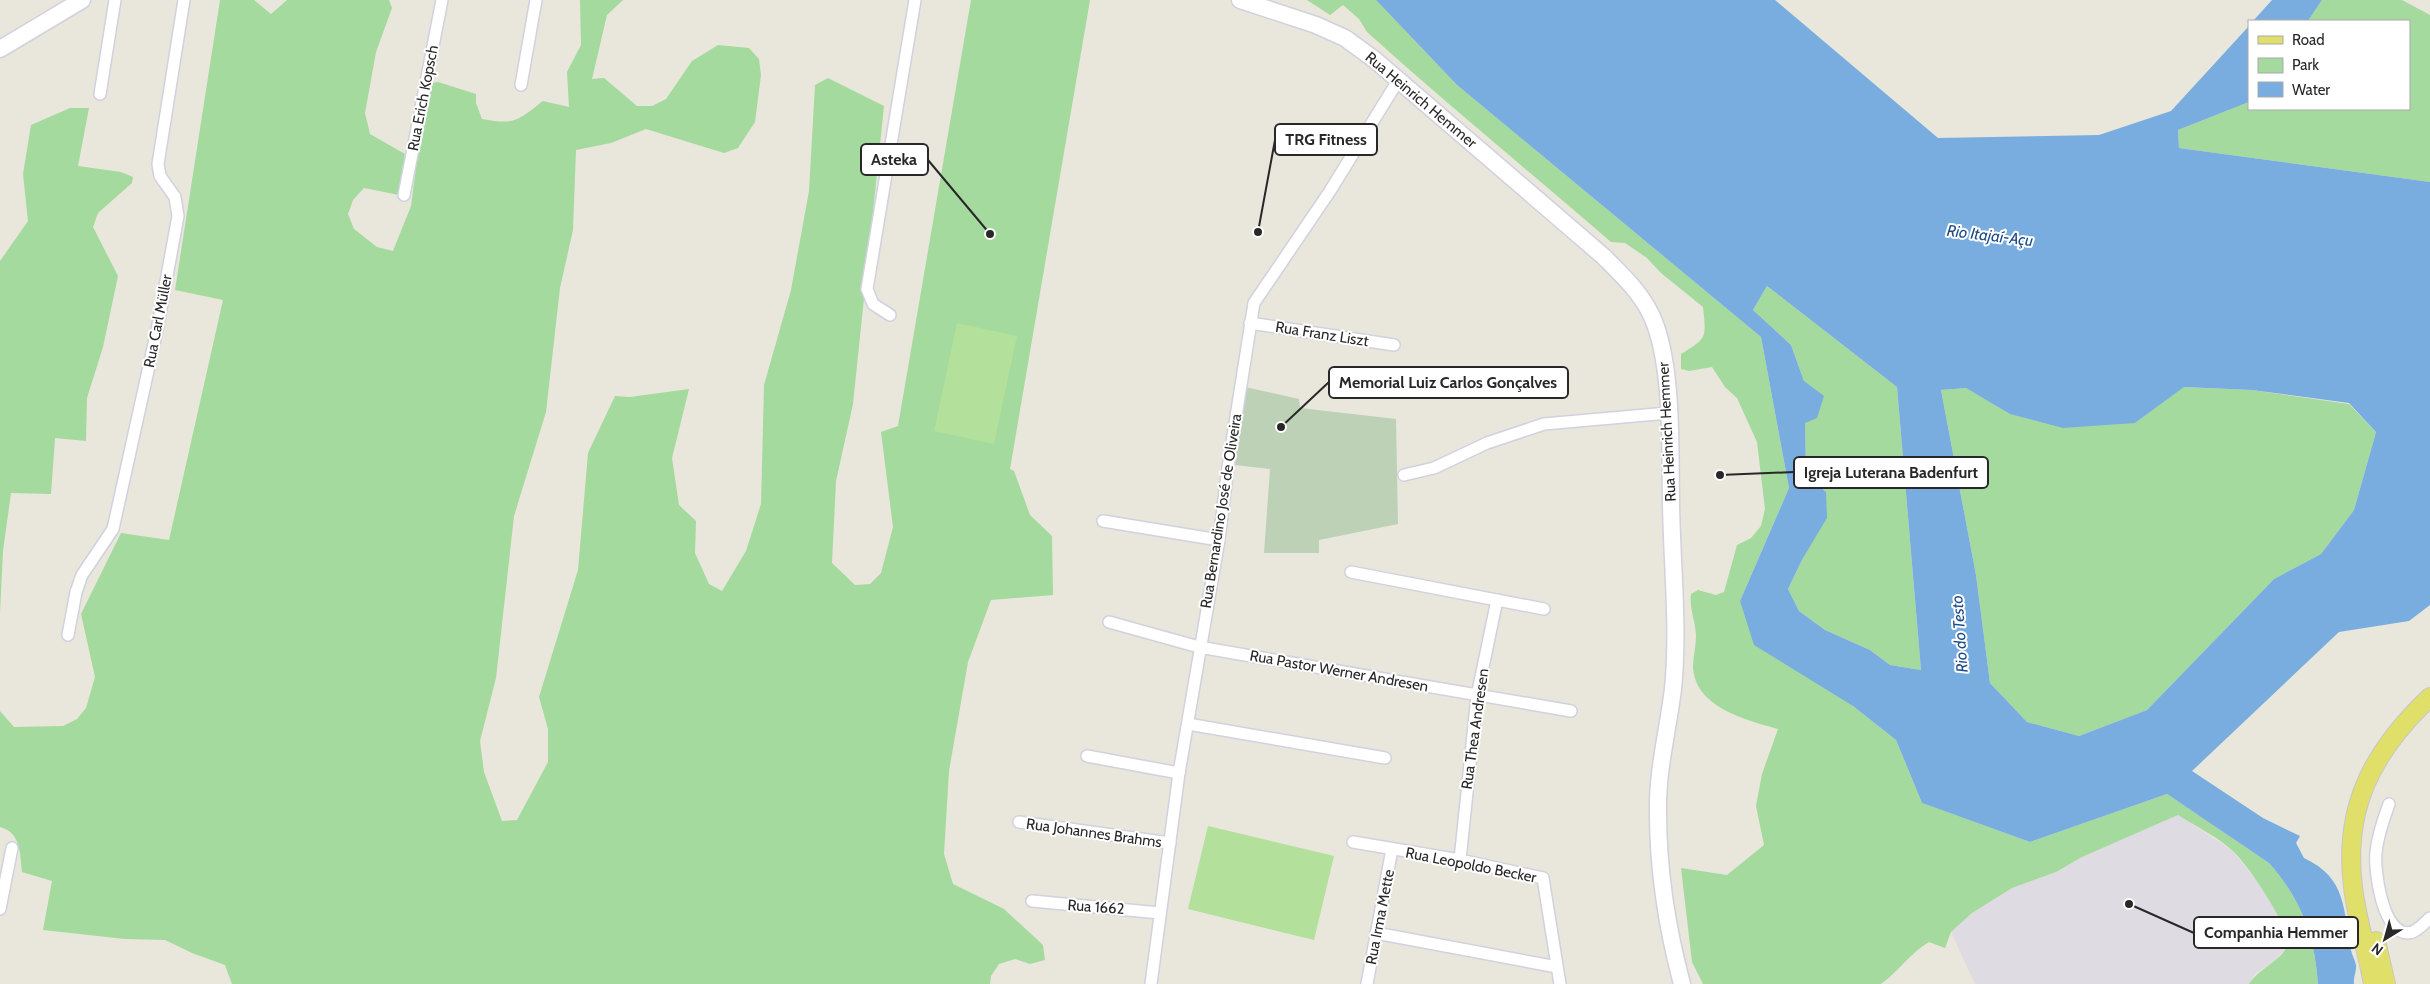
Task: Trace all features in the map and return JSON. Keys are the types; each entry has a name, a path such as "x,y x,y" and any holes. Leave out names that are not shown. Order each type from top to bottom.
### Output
{"main road":[{"path":"2373,984 2353,887 2351,844 2355,814 2366,780 2384,748 2398,729 2430,697"},
{"path":"2386,984 2364,886 2362,830 2368,803 2383,770 2406,736 2430,711"}],"street":[{"path":"0,48 82,0"},
{"path":"100,94 115,0"},
{"name":"Rua Carl Müller","path":"68,635 82,575 113,529 157,330 178,216 175,197 160,176 158,164 184,0"},
{"name":"Rua Erich Kopsch","path":"404,195 442,0"},
{"path":"521,85 536,0"},
{"path":"890,316 874,304 867,289 915,0"},
{"name":"Rua Heinrich Hemmer","path":"1240,0 1316,25 1344,38 1399,79 1603,256 1645,302 1655,324 1662,350 1668,413 1674,651 1673,688 1660,771 1658,812 1665,913 1682,984"},
{"name":"Rua Bernardino José de Oliveira","path":"1151,984 1179,773 1199,647 1219,540 1254,303 1330,191 1399,79"},
{"name":"Rua Franz Liszt","path":"1250,323 1394,345"},
{"path":"1404,476 1434,468 1488,442 1544,424 1668,413"},
{"path":"1103,521 1219,540"},
{"path":"1351,572 1544,609"},
{"name":"Rua Thea Andresen","path":"1460,860 1477,696 1497,600"},
{"name":"Rua Pastor Werner Andresen","path":"1109,622 1199,647 1245,653 1477,696 1571,711"},
{"path":"1188,724 1385,758"},
{"path":"1087,756 1179,773"},
{"path":"2389,804 2380,826 2376,854 2381,904 2390,922 2401,931 2408,933 2415,931 2430,918"},
{"name":"Rua Johannes Brahms","path":"1019,822 1170,843"},
{"name":"Rua Leopoldo Becker","path":"1353,842 1460,860 1543,878 1560,984"},
{"path":"0,910 12,848"},
{"name":"Rua Irma Mette","path":"1367,984 1392,849"},
{"name":"Rua 1662","path":"1032,901 1160,913"},
{"path":"1376,933 1557,967"}],"shaded area":[{"path":"2178,815 2233,851 2267,894 2285,932 2288,940 2286,948 2275,960 2255,974 2249,984 1975,984 1951,932 1972,913 2012,888 2056,872 2082,857"}],"green space":[{"path":"220,0 254,0 271,14 287,0 389,0 392,8 376,52 365,113 370,134 405,154 399,195 364,188 353,200 348,214 354,229 377,247 393,251 411,206 423,114 432,83 438,82 476,94 476,103 482,119 502,122 515,120 543,101 569,107 567,72 581,45 580,0 623,0 607,15 592,79 604,78 637,106 652,106 666,99 692,61 718,45 749,48 759,59 761,75 755,122 738,148 724,153 646,129 611,143 576,150 573,230 560,288 546,412 514,516 496,678 480,741 484,772 502,821 517,820 548,762 548,729 539,697 578,570 588,453 615,396 630,397 689,389 672,458 679,505 696,521 695,553 709,584 722,591 746,551 761,504 764,385 791,290 809,191 815,85 828,78 884,106 853,404 836,481 832,563 855,585 870,584 881,573 893,527 881,432 898,426 971,0 1090,0 1010,469 1014,471 1030,515 1052,536 1053,595 991,600 968,662 949,771 944,854 953,884 1004,909 1043,945 1045,960 1030,964 1015,959 999,964 991,976 990,984 232,984 225,965 192,953 165,940 125,939 43,930 52,881 22,872 20,851 16,839 7,830 0,827 0,711 14,727 63,726 77,719 86,708 95,677 81,614 121,533 169,540 223,300 175,290"},
{"path":"1307,0 1376,0 1457,85 1761,337 1789,488 1740,601 1853,706 1896,740 1922,803 2030,842 2167,794 2269,863 2290,890 2298,904 2314,950 2318,984 2249,984 2284,952 2286,938 2283,926 2258,882 2240,858 2213,836 2178,815 2082,857 2056,872 2012,888 1972,913 1951,932 1945,948 1929,942 1916,951 1881,984 1703,984 1692,962 1681,868 1727,875 1764,845 1756,806 1762,774 1778,729 1738,716 1713,702 1703,693 1696,681 1693,667 1696,636 1691,594 1698,590 1716,595 1724,592 1737,545 1751,538 1761,526 1765,509 1757,442 1737,398 1725,387 1712,367 1689,371 1681,369 1681,354 1701,340 1703,336 1705,325 1703,307 1661,273 1647,258 1625,243 1611,242 1397,59 1367,32 1359,19 1343,5 1330,15"},
{"path":"2322,0 2402,0 2430,15 2430,182 2179,148 2178,130 2248,102 2248,110 2410,110 2410,20 2309,20"},
{"path":"70,108 89,108 78,166 121,172 133,177 132,183 98,213 93,227 118,276 103,347 87,398 86,441 55,438 51,494 11,493 3,551 0,613 0,261 28,221 23,174 31,125"},
{"path":"1767,286 1897,387 1921,670 1890,665 1870,650 1825,630 1799,611 1788,589 1803,558 1826,492 1806,473 1804,381 1791,345 1753,310"},
{"path":"957,323 1017,336 994,444 934,431"},
{"path":"1245,387 1299,399 1300,408 1396,419 1398,524 1319,540 1319,553 1264,553 1270,469 1235,465"},
{"path":"2183,387 2252,390 2349,404 2376,432 2354,510 2321,554 2274,579 2147,710 2079,736 2027,722 1990,683 1976,575 1941,390 1966,388 2011,414 2135,423"},
{"path":"1208,826 1334,856 1314,940 1188,909"}],"water":[{"path":"1376,0 1775,0 1938,138 2099,135 2171,111 2248,27 2248,102 2178,130 2179,148 2430,182 2430,605 2409,621 2339,632 2192,771 2263,818 2300,836 2296,843 2304,858 2318,866 2328,875 2336,885 2341,896 2351,950 2356,965 2354,984 2318,984 2310,934 2298,904 2290,890 2269,863 2167,794 2030,842 1922,803 1896,740 1853,706 1754,645 1740,601 1789,488 1761,337 1457,85","holes":["1767,286 1897,387 1921,670 1890,665 1870,650 1825,630 1799,611 1788,589 1803,558 1827,518 1826,492 1806,473 1805,423 1817,418 1824,396 1804,381 1791,345 1753,310","2184,387 2252,390 2349,403 2376,432 2354,510 2321,554 2274,579 2147,710 2079,736 2027,722 1990,683 1976,575 1941,390 1966,388 2010,414 2063,428 2135,423"]},
{"path":"2272,0 2322,0 2309,20 2254,20"}],"place":[{"name":"TRG Fitness","path":"1258,232"},
{"name":"Asteka","path":"990,234"},
{"name":"Memorial Luiz Carlos Gonçalves","path":"1281,427"},
{"name":"Igreja Luterana Badenfurt","path":"1720,475"},
{"name":"Companhia Hemmer","path":"2129,904"}],"water label":[{"name":"Rio Itajaí-Açu","path":"1990,235"},
{"name":"Rio do Testo","path":"1959,634"}]}
